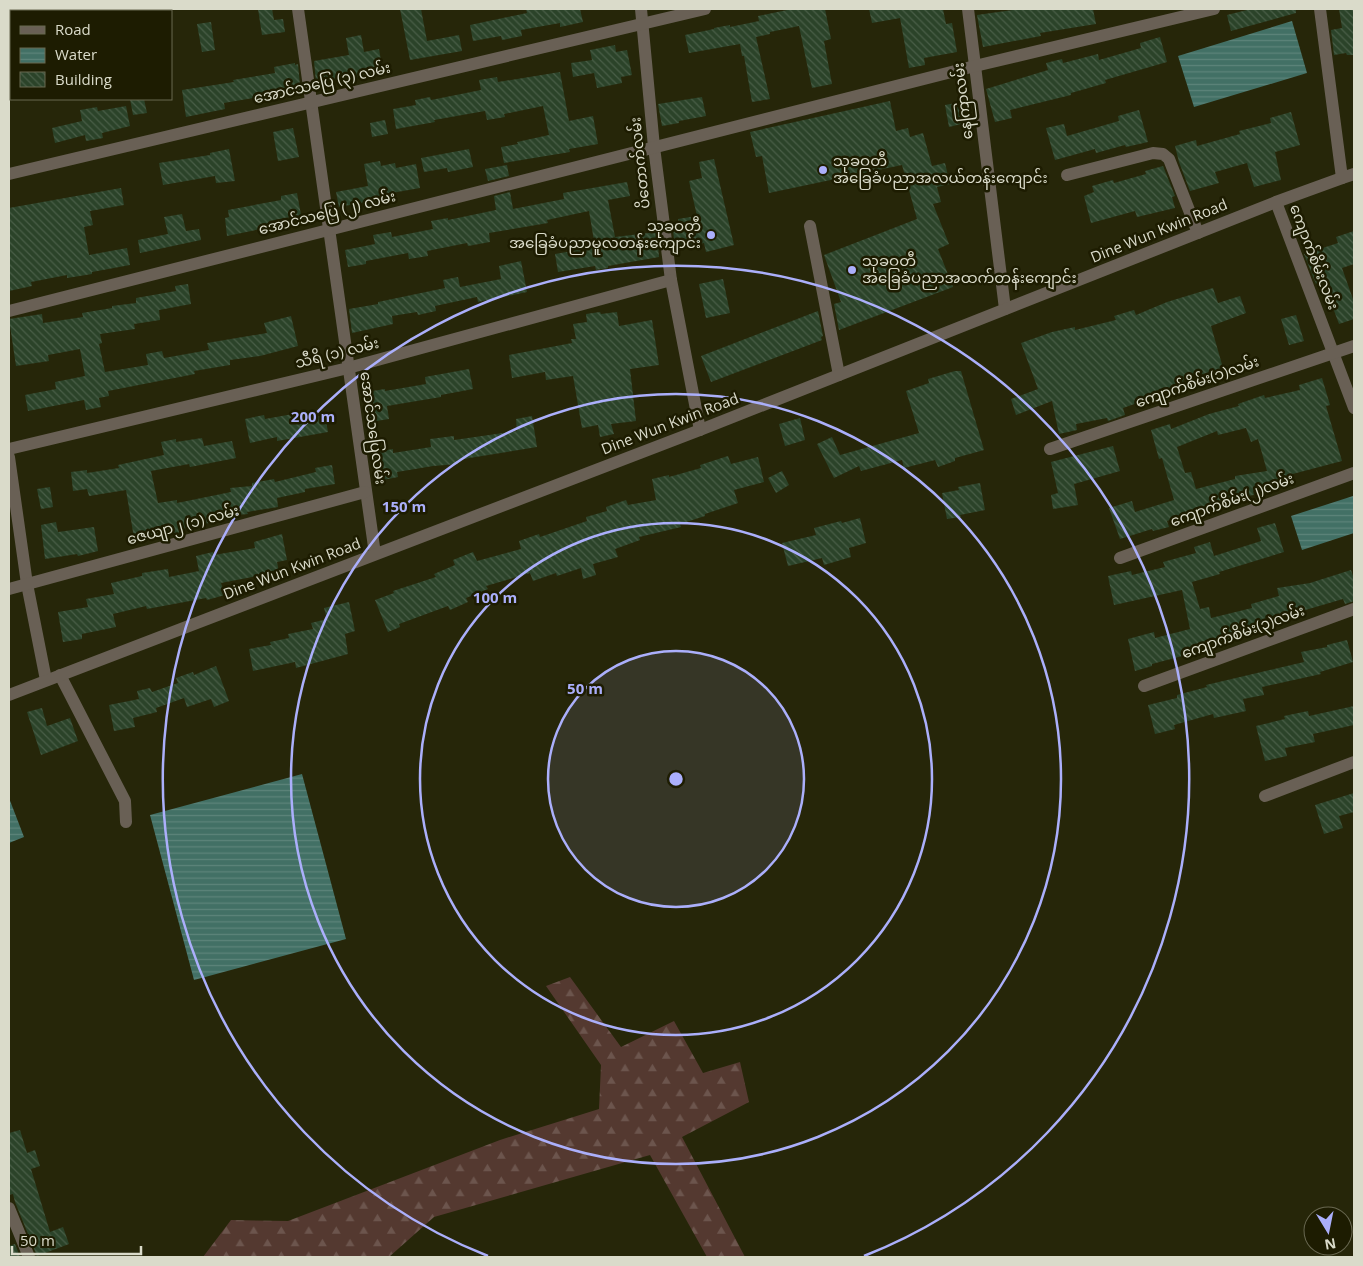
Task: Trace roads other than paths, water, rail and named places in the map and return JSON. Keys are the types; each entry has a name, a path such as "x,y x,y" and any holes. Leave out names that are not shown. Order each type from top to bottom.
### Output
{"street":[{"name":"အောင်သပြေလမ်း","path":"298,9 375,554"},
{"name":"ပိတောက်လမ်း","path":"641,9 654,147 671,280 700,430"},
{"name":"အောင်သပြေ (၃) လမ်း","path":"9,174 705,9"},
{"name":"နေကြာလမ်း","path":"968,9 1005,310"},
{"name":"အောင်သပြေ (၂) လမ်း","path":"9,311 975,66 1214,9"},
{"path":"1320,9 1348,176"},
{"path":"1067,174 1153,153 1163,154 1169,159 1198,233"},
{"name":"Dine Wun Kwin Road","path":"9,695 700,430 1276,202 1348,176"},
{"name":"ကျောက်စိမ်းလမ်း","path":"1276,202 1354,408"},
{"path":"810,226 839,375"},
{"name":"သီရိ (၁) လမ်း","path":"9,449 348,368 671,280"},
{"name":"ကျောက်စိမ်း(၁)လမ်း","path":"1050,449 1354,346"},
{"path":"9,457 27,584 46,680"},
{"name":"ကျောက်စိမ်း(၂)လမ်း","path":"1120,558 1354,473"},
{"name":"ဇေယျာ၂ (၁) လမ်း","path":"9,589 366,492"},
{"name":"ကျောက်စိမ်း(၃)လမ်း","path":"1144,686 1354,609"},
{"path":"60,675 125,801 126,822"},
{"path":"1265,796 1354,762"},
{"path":"9,1208 28,1257"}],"water":[{"path":"1292,21 1307,73 1194,107 1178,56"},
{"path":"1353,496 1354,533 1302,550 1291,516"},
{"path":"302,774 346,939 194,980 150,815"},
{"path":"9,798 24,837 9,843"}],"place":[{"name":"သုခဝတီ အခြေခံပညာအလယ်တန်းကျောင်း","path":"823,170"},
{"name":"သုခဝတီ အခြေခံပညာမူလတန်းကျောင်း","path":"711,235"},
{"name":"သုခဝတီ အခြေခံပညာအထက်တန်းကျောင်း","path":"852,270"}]}
